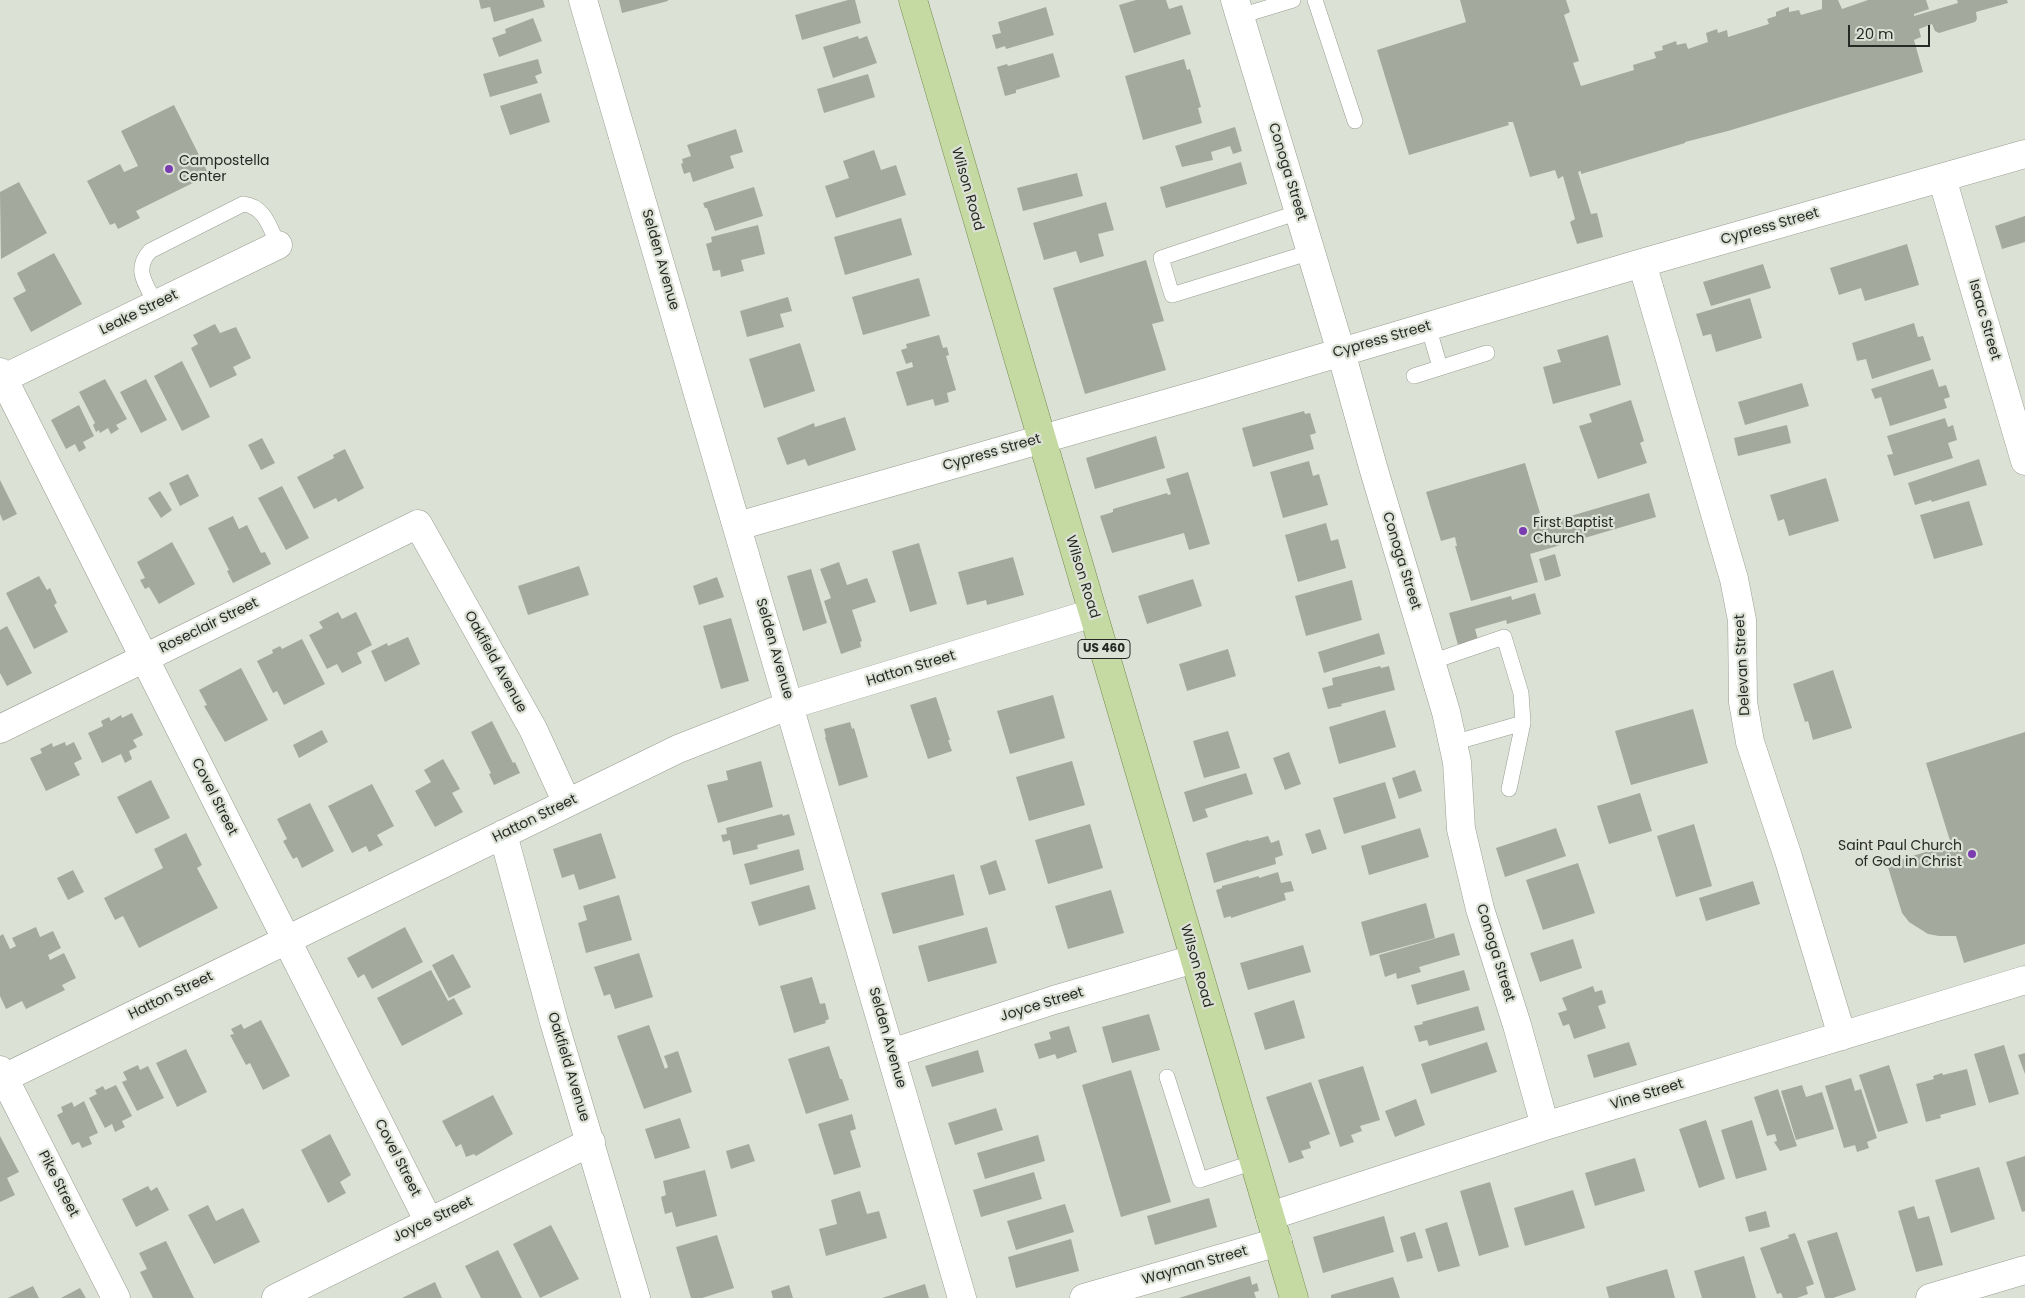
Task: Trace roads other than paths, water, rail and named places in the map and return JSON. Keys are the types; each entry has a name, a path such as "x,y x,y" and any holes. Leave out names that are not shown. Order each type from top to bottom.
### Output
{"main road":[{"name":"Wilson Road","path":"913,0 1040,439 1294,1298"}],"street":[{"name":"Selden Avenue","path":"584,0 962,1298"},
{"name":"Conoga Street","path":"1238,8 1446,712 1457,762 1461,829 1480,909 1517,1025 1545,1126"},
{"name":"Cypress Street","path":"738,526 1207,392 1642,263 2025,154"},
{"name":"Isaac Street","path":"1942,178 2025,462"},
{"name":"Leake Street","path":"1,377 278,245"},
{"name":"Delevan Street","path":"1642,263 1734,579 1742,620 1743,702 1750,742 1788,858 1842,1036"},
{"name":"Covel Street","path":"1,377 429,1222"},
{"name":"Roseclair Street","path":"0,729 418,524"},
{"name":"Oakfield Avenue","path":"418,524 533,729 567,803"},
{"name":"Hatton Street","path":"1,1076 287,940 678,749 790,705 1093,614"},
{"name":"Oakfield Avenue","path":"503,834 554,1022 636,1298"},
{"name":"Joyce Street","path":"892,1053 1054,1000 1194,959"},
{"name":"Vine Street","path":"1270,1216 1545,1126 2025,980"},
{"name":"Pike Street","path":"1,1076 116,1298"},
{"name":"Joyce Street","path":"276,1298 590,1142"},
{"name":"Wayman Street","path":"1084,1298 1278,1242"},
{"path":"1930,1298 2025,1270"}],"lane":[{"path":"1238,8 1292,0"},
{"path":"1315,0 1355,121"},
{"path":"156,304 140,270 142,259 150,251 244,204 253,205 263,213 278,245"},
{"path":"1299,212 1161,258 1172,295 1311,252"},
{"path":"1428,326 1440,367"},
{"path":"1414,376 1487,353"},
{"path":"1431,662 1504,637 1521,693 1523,723 1508,789"},
{"path":"1453,743 1523,723"},
{"path":"1167,1077 1200,1180 1254,1162"}],"place":[{"name":"Campostella Center","path":"169,169"},
{"name":"First Baptist Church","path":"1523,531"},
{"name":"Saint Paul Church of God in Christ","path":"1972,854"}]}
